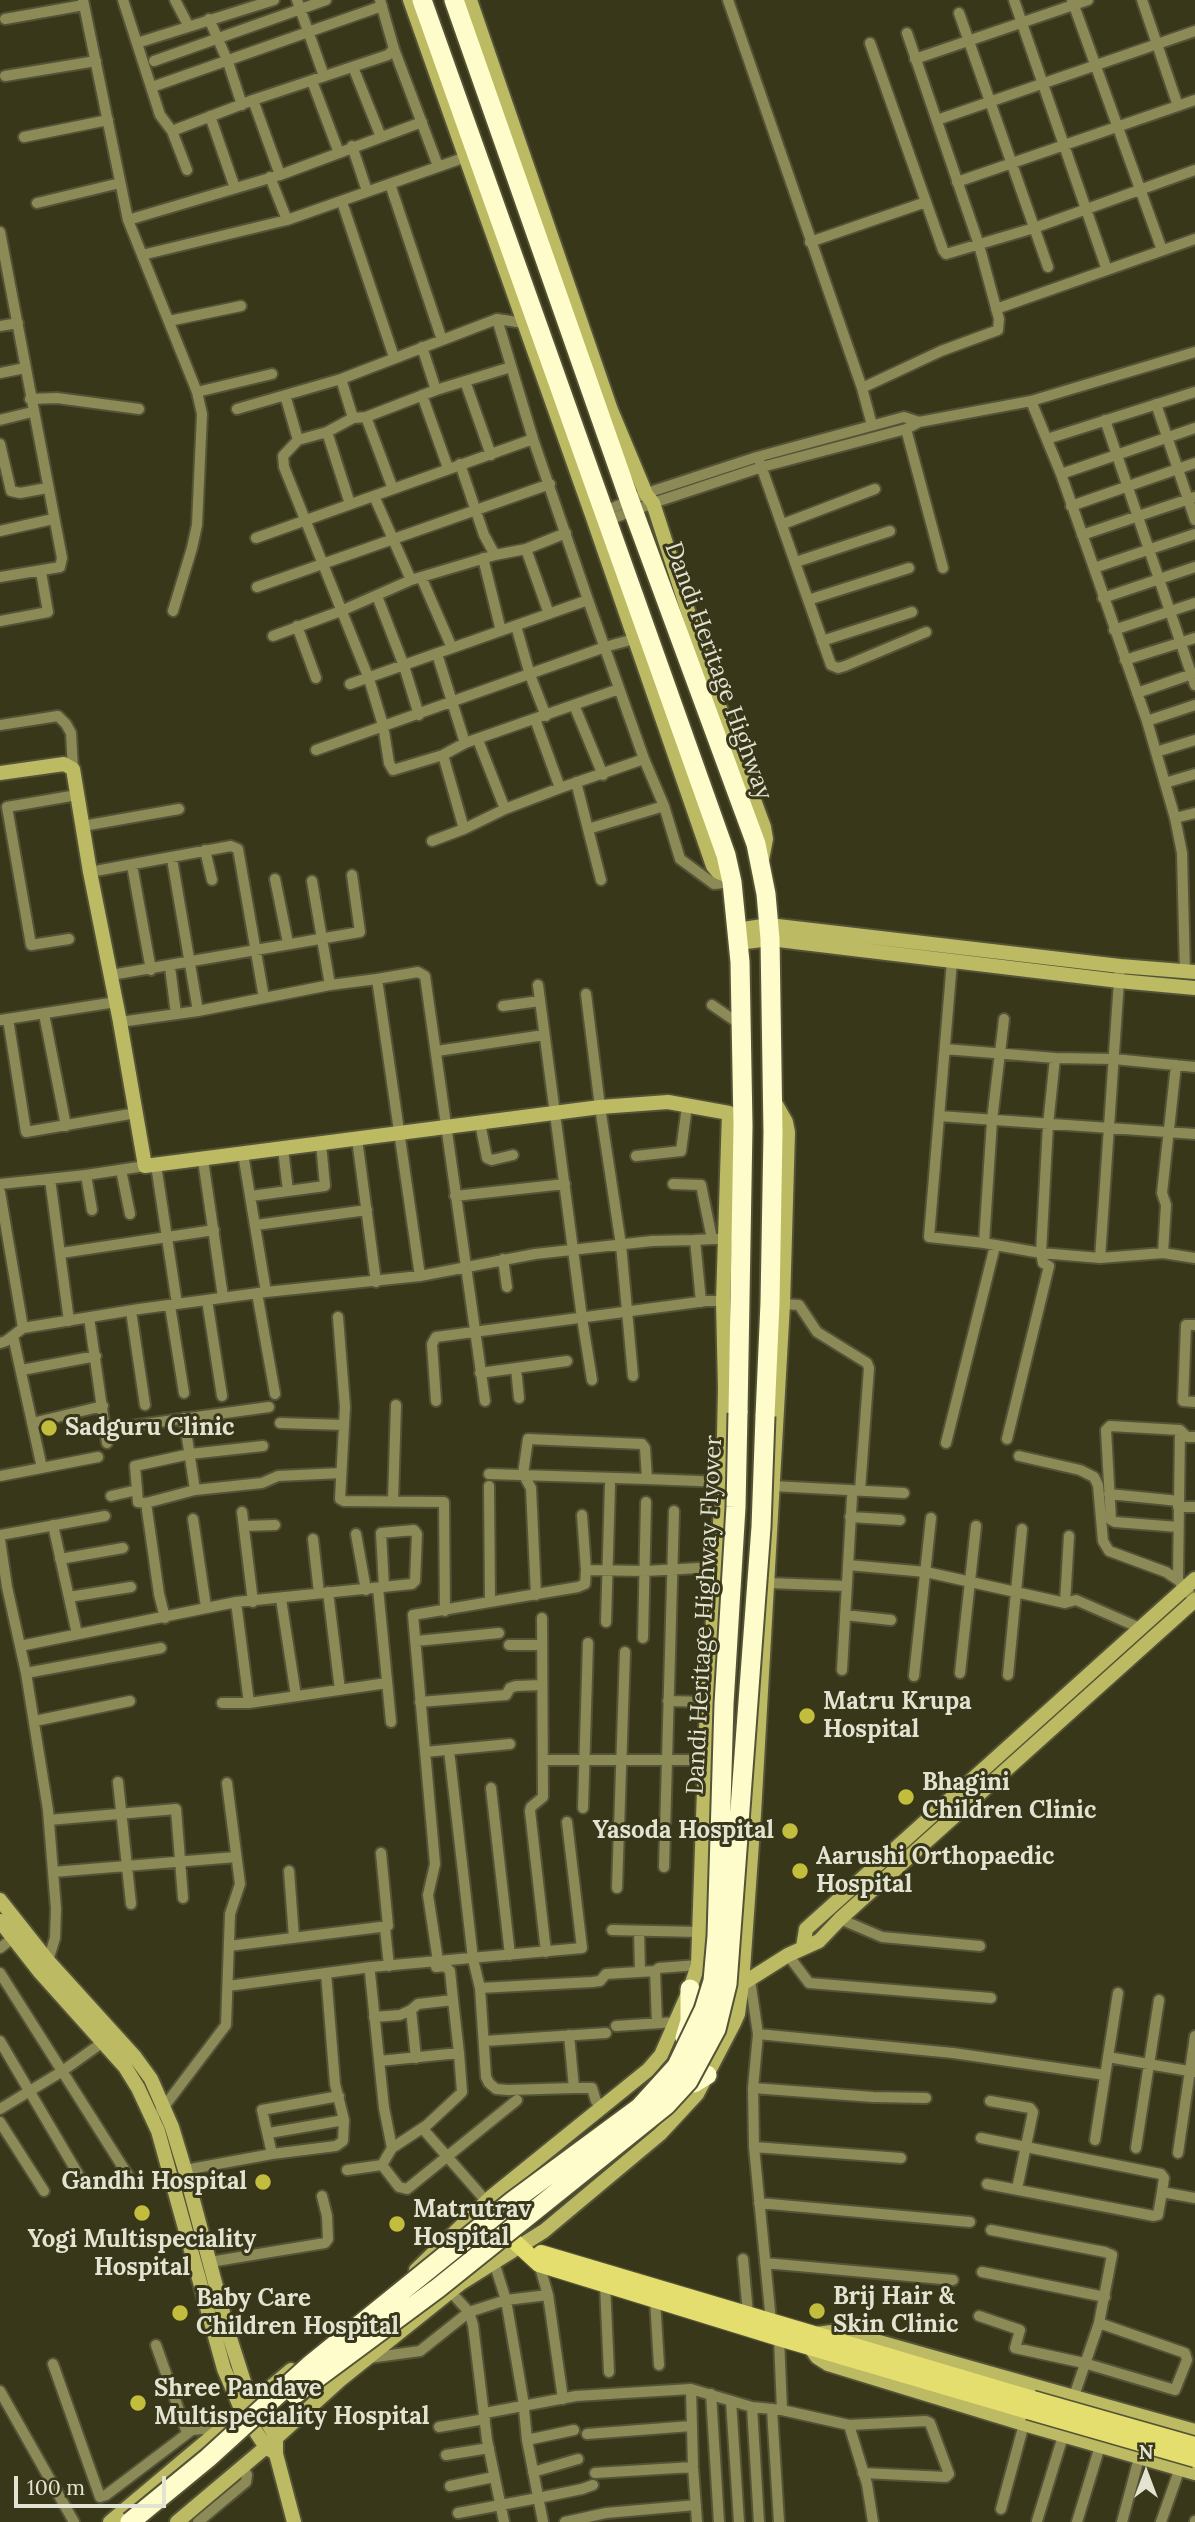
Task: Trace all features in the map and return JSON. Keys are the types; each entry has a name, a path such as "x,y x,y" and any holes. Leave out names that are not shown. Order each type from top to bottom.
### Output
{"highway":[{"path":"422,0 726,855 732,880 738,937 743,1090 732,1302 739,1370"},
{"name":"Dandi Heritage Highway","path":"454,0 640,502 756,844 769,932 777,1303 766,1387"},
{"path":"732,1302 777,1303"},
{"path":"766,1387 780,1367"},
{"name":"Dandi Heritage Highway Flyover","path":"130,2522 208,2458 309,2366 476,2231 639,2108 677,2066 704,2010 713,1981 717,1936 724,1704 736,1507 739,1370"},
{"name":"Dandi Heritage Highway Flyover","path":"151,2522 224,2461 294,2395 438,2288 490,2255 666,2105 688,2081 716,2029 727,1984 761,1527 766,1387"},
{"path":"476,2231 493,2204 656,2080 680,2030 690,2021 690,1989"},
{"path":"490,2255 519,2236 668,2115 701,2079"}],"main road":[{"path":"486,2203 519,2247 539,2264 779,2339 813,2340"},
{"path":"519,2247 771,2321 813,2340 1028,2412 1195,2459"},
{"path":"1028,2412 1194,2431"}],"street":[{"path":"123,0 160,115 172,131 187,170"},
{"path":"175,0 188,25"},
{"path":"137,43 274,0"},
{"path":"154,61 217,39 298,5 326,0"},
{"path":"410,0 713,866 732,880"},
{"path":"470,0 640,502"},
{"path":"728,0 862,388 872,425"},
{"path":"1014,0 1107,270"},
{"path":"915,59 1073,2 1088,0"},
{"path":"1142,0 1178,106"},
{"path":"5,19 84,2 128,220 197,392 201,414 197,525 173,611"},
{"path":"1073,2 1162,250"},
{"path":"152,87 228,62 381,3 394,49 438,166"},
{"path":"298,5 324,76"},
{"path":"959,13 1048,267"},
{"path":"209,19 248,103 275,176 287,220"},
{"path":"937,120 1195,31"},
{"path":"862,388 940,351 998,330 999,319 979,245 907,33"},
{"path":"870,43 947,254 1034,228 1195,170"},
{"path":"172,131 388,55 394,49"},
{"path":"5,76 96,61"},
{"path":"353,67 381,137"},
{"path":"312,81 339,153"},
{"path":"957,182 1195,100"},
{"path":"209,117 234,188"},
{"path":"24,137 108,120"},
{"path":"128,220 275,176 422,121"},
{"path":"352,146 367,191"},
{"path":"142,256 287,220 466,157"},
{"path":"37,203 120,183"},
{"path":"390,184 442,340"},
{"path":"342,202 394,357"},
{"path":"810,242 926,202"},
{"path":"0,232 62,558 60,567 0,578"},
{"path":"996,309 1195,239"},
{"path":"169,321 241,306"},
{"path":"237,409 341,379 497,319 524,323"},
{"path":"497,319 533,439 619,689 664,806 680,859 711,883 717,885 732,880"},
{"path":"0,326 18,323"},
{"path":"422,347 436,390"},
{"path":"760,462 906,429 919,422 1031,401 1195,352"},
{"path":"511,367 436,390 366,417 353,418 327,432 298,440 283,456 282,461 369,679 393,770 443,755 465,743 619,689"},
{"path":"0,373 25,368"},
{"path":"197,392 272,374"},
{"path":"341,379 353,418"},
{"path":"465,381 491,455"},
{"path":"1047,439 1195,392"},
{"path":"285,395 298,440"},
{"path":"422,395 448,468"},
{"path":"30,399 57,398 139,409"},
{"path":"841,941 951,961 1119,974 1190,972 1189,892 1175,818 1147,722 1094,568 1061,474 1031,401"},
{"path":"1156,404 1177,469 1192,498 1195,520"},
{"path":"0,419 33,412"},
{"path":"366,417 393,489"},
{"path":"604,517 640,502 872,425 904,417 919,422"},
{"path":"1105,421 1194,677 1137,693"},
{"path":"1061,474 1195,428"},
{"path":"906,429 943,568"},
{"path":"327,432 350,504"},
{"path":"256,538 533,439"},
{"path":"0,444 11,491 20,493 47,488"},
{"path":"760,462 831,664 838,668 926,632"},
{"path":"1071,506 1195,463"},
{"path":"460,464 484,535 501,631"},
{"path":"257,587 550,484"},
{"path":"783,524 875,489"},
{"path":"374,496 452,648"},
{"path":"1082,535 1192,498"},
{"path":"0,531 53,519"},
{"path":"796,562 890,531"},
{"path":"273,636 417,580 489,557 526,549 566,533"},
{"path":"1094,568 1195,534"},
{"path":"526,549 548,614"},
{"path":"1103,598 1195,567"},
{"path":"807,600 909,568"},
{"path":"0,621 48,612 41,572"},
{"path":"377,596 404,666 419,715"},
{"path":"350,684 588,600"},
{"path":"1114,630 1195,603"},
{"path":"822,640 912,612"},
{"path":"297,626 316,678"},
{"path":"516,626 560,788"},
{"path":"1125,660 1195,638"},
{"path":"316,750 634,639"},
{"path":"437,654 465,743"},
{"path":"574,705 603,775"},
{"path":"1147,722 1195,705"},
{"path":"0,725 58,716 71,733 77,796 136,1113 168,1236 184,1393"},
{"path":"478,740 505,809"},
{"path":"1156,752 1195,740"},
{"path":"443,755 464,829"},
{"path":"432,841 505,809 645,759"},
{"path":"0,773 64,764 73,769"},
{"path":"1165,783 1195,774"},
{"path":"576,782 601,880"},
{"path":"69,939 31,945 6,807 77,796"},
{"path":"588,829 664,806"},
{"path":"83,825 179,809"},
{"path":"1175,818 1195,813"},
{"path":"90,872 172,859 205,850 231,846 238,849 264,998"},
{"path":"205,850 212,880"},
{"path":"172,859 198,1011"},
{"path":"132,865 151,970"},
{"path":"111,975 170,967 189,961 359,932 352,875"},
{"path":"275,879 288,943"},
{"path":"312,881 330,985"},
{"path":"738,937 769,932 1119,974 1195,988"},
{"path":"951,961 929,1237 1041,1253 1100,1258 1163,1253 1195,1258"},
{"path":"170,967 176,1014"},
{"path":"120,1022 198,1011 330,985 423,973 437,1051 485,1401"},
{"path":"1100,1258 1119,974"},
{"path":"377,979 426,1278"},
{"path":"538,985 592,1380"},
{"path":"586,994 621,1245 633,1377"},
{"path":"503,1006 540,1001"},
{"path":"116,1002 4,1020 26,1132 136,1113"},
{"path":"712,1005 742,1030"},
{"path":"44,1014 66,1125"},
{"path":"947,1443 990,1245 992,1120 1002,1054 1004,1019"},
{"path":"437,1051 544,1035"},
{"path":"945,1049 1055,1058 1114,1059 1195,1067"},
{"path":"1007,1439 1049,1266 1043,1263 1041,1253 1048,1125 1055,1058"},
{"path":"0,1063 14,1061"},
{"path":"1163,1253 1166,1205 1162,1193 1176,1065"},
{"path":"0,1184 600,1107 668,1102 729,1113 731,1116 718,1239"},
{"path":"636,1156 681,1151 689,1107"},
{"path":"939,1116 1195,1135"},
{"path":"480,1123 487,1158 492,1160 513,1155"},
{"path":"357,1139 376,1282"},
{"path":"251,1196 325,1186 321,1144"},
{"path":"284,1149 288,1191"},
{"path":"243,1154 256,1225 261,1293 275,1394"},
{"path":"203,1160 223,1297"},
{"path":"121,1170 130,1214"},
{"path":"86,1175 92,1210"},
{"path":"50,1179 69,1321"},
{"path":"455,1196 565,1184"},
{"path":"673,1184 701,1185 718,1239 732,1302 725,1388 723,1482 707,1702 698,1965 690,1989"},
{"path":"0,1192 23,1328"},
{"path":"256,1225 367,1210"},
{"path":"61,1253 214,1230"},
{"path":"0,1343 23,1328 223,1297 426,1278 466,1266 573,1249 652,1241 718,1239"},
{"path":"695,1240 701,1302"},
{"path":"503,1259 507,1287"},
{"path":"208,1300 222,1396"},
{"path":"436,1401 433,1340 436,1336 701,1302 732,1302"},
{"path":"177,2522 243,2467 273,2446 340,2380 490,2255 519,2247 549,2226 660,2134 697,2094 701,2079 738,2014 746,1982 769,1583 780,1367 777,1303 801,1307 820,1335 867,1363 869,1368 856,1494 850,1517 842,1670"},
{"path":"131,1311 145,1405"},
{"path":"89,1317 107,1443"},
{"path":"338,1317 345,1407 341,1501 443,1502 445,1611"},
{"path":"1195,1325 1186,1325 1183,1401 1195,1402"},
{"path":"13,1335 42,1468"},
{"path":"22,1370 96,1356"},
{"path":"480,1373 567,1361"},
{"path":"516,1368 519,1398"},
{"path":"725,1388 739,1370"},
{"path":"393,1501 396,1405"},
{"path":"32,1423 103,1406"},
{"path":"123,1427 269,1407"},
{"path":"184,1418 195,1490"},
{"path":"279,1423 344,1425"},
{"path":"1178,1527 1112,1522 1106,1430 1110,1426 1180,1430 1187,1437 1195,1437"},
{"path":"746,1982 803,1947 819,1941 840,1919 1195,1600 1186,1583 1178,1527 1180,1430"},
{"path":"536,1595 531,1488 523,1474 528,1439 642,1444 645,1448 647,1479"},
{"path":"263,1446 190,1454 135,1466 139,1504 195,1490 262,1483 278,1476 341,1474"},
{"path":"1019,1456 1080,1470 1094,1477 1098,1485 1103,1541 1109,1551 1157,1568 1186,1583"},
{"path":"0,1476 98,1457"},
{"path":"490,1600 489,1480 523,1474 723,1482"},
{"path":"606,1622 610,1485"},
{"path":"773,1486 856,1494 904,1493"},
{"path":"111,1496 137,1490"},
{"path":"1109,1494 1195,1507"},
{"path":"643,1638 646,1502"},
{"path":"146,1503 165,1618"},
{"path":"664,1867 674,1511"},
{"path":"242,1512 253,1602"},
{"path":"438,1961 428,1895 435,1864 414,1615 584,1585 586,1570 582,1515"},
{"path":"0,1535 105,1516"},
{"path":"850,1517 900,1521"},
{"path":"914,1676 931,1518"},
{"path":"193,1519 206,1607"},
{"path":"53,1525 76,1634"},
{"path":"244,1526 275,1525"},
{"path":"961,1673 976,1526"},
{"path":"1009,1675 1022,1529"},
{"path":"20,1646 236,1602 253,1602 323,1593 366,1590 381,1588 407,1585 415,1581 417,1534 414,1530 381,1533 381,1588 391,1722"},
{"path":"356,1534 366,1590"},
{"path":"1065,1603 1069,1536"},
{"path":"313,1539 340,1690"},
{"path":"0,1540 4,1588 26,1673 49,1820 55,1938 44,1967"},
{"path":"60,1559 122,1548"},
{"path":"848,1565 926,1572 1065,1603 1076,1600 1140,1628"},
{"path":"586,1570 645,1571 717,1567"},
{"path":"769,1583 846,1586"},
{"path":"803,1947 806,1929 1140,1628 1186,1583"},
{"path":"69,1597 131,1587"},
{"path":"281,1599 296,1696"},
{"path":"236,1602 249,1703"},
{"path":"845,1615 891,1619"},
{"path":"542,1618 543,1800 531,1807 530,1811 546,1952"},
{"path":"416,1641 499,1633"},
{"path":"583,1808 588,1643"},
{"path":"509,1645 542,1645"},
{"path":"26,1673 161,1648"},
{"path":"617,1888 625,1652"},
{"path":"222,1703 249,1703 387,1683"},
{"path":"420,1702 506,1695 510,1688 516,1686 542,1685"},
{"path":"34,1721 130,1701"},
{"path":"668,1701 707,1702"},
{"path":"1037,1721 1049,1732"},
{"path":"425,1752 510,1744"},
{"path":"449,1750 473,1959 480,1988 486,2077 492,2088 508,2090 592,2088 596,2101 604,2107"},
{"path":"543,1760 705,1760"},
{"path":"118,1782 131,1904"},
{"path":"158,2114 226,2025 230,1914 240,1884 228,1783"},
{"path":"491,1788 510,1955"},
{"path":"49,1820 176,1809 183,1898"},
{"path":"228,1986 389,1966 583,1947 567,1822"},
{"path":"381,1853 389,1966"},
{"path":"53,1872 236,1857"},
{"path":"289,1871 294,1938"},
{"path":"0,1900 44,1967 125,2067 158,2114 186,2171 229,2335 245,2385 273,2446 294,2522"},
{"path":"840,1919 882,1937 980,1946"},
{"path":"0,1921 13,1938 135,2057 150,2079 158,2114 158,2131 214,2339 242,2411 273,2446"},
{"path":"229,1946 385,1928"},
{"path":"612,1930 699,1932"},
{"path":"639,1931 640,1972"},
{"path":"0,1948 13,1938"},
{"path":"789,1955 809,1983 991,1998"},
{"path":"480,1988 592,1982 600,1981 606,1974 698,1965"},
{"path":"349,1975 445,1966 450,1970 462,2092 425,2127 392,2148 383,2165"},
{"path":"655,1971 657,2023"},
{"path":"0,1973 131,2180"},
{"path":"186,2171 272,2154 336,2146 344,2141 344,2120 335,2084 326,1973"},
{"path":"370,1973 384,2108 392,2148"},
{"path":"746,1982 758,2034 753,2088 754,2147 771,2321"},
{"path":"1095,2140 1118,1993"},
{"path":"374,2017 400,2015 418,2004 453,2000"},
{"path":"1136,2148 1159,2000"},
{"path":"411,2010 416,2058"},
{"path":"110,2522 415,2271 486,2203 656,2062 680,2030 657,2023 616,2026"},
{"path":"485,2041 606,2034"},
{"path":"758,2034 953,2053 1105,2076"},
{"path":"569,2035 575,2088"},
{"path":"1178,2153 1195,2036"},
{"path":"0,2041 81,2179"},
{"path":"0,2109 61,2072 103,2042"},
{"path":"379,2061 459,2053"},
{"path":"1108,2057 1192,2071"},
{"path":"753,2088 926,2098"},
{"path":"272,2154 262,2110 339,2096"},
{"path":"383,2165 399,2187 407,2189 517,2100"},
{"path":"990,2101 1031,2109 1033,2113 1017,2189"},
{"path":"269,2133 344,2120"},
{"path":"0,2122 44,2191"},
{"path":"425,2127 486,2203"},
{"path":"981,2138 1161,2174 1164,2178 1157,2215 1154,2216 987,2184"},
{"path":"754,2147 901,2158"},
{"path":"347,2170 383,2165"},
{"path":"1162,2192 1195,2199"},
{"path":"210,2262 325,2243 328,2239 327,2216 322,2196"},
{"path":"759,2203 970,2222"},
{"path":"991,2230 1109,2252 1112,2257 1100,2323 1074,2396"},
{"path":"490,2255 506,2300 527,2440 543,2522"},
{"path":"743,2259 748,2314"},
{"path":"765,2263 953,2280"},
{"path":"539,2264 548,2295 562,2399"},
{"path":"982,2272 1105,2297"},
{"path":"606,2285 609,2372"},
{"path":"450,2291 469,2312 473,2325 489,2448 504,2522"},
{"path":"369,2358 420,2351 469,2312 506,2300 548,2295"},
{"path":"655,2300 659,2365"},
{"path":"979,2316 1020,2330 1015,2348 1084,2363 1171,2389 1177,2387 1187,2360 1185,2353 1100,2323"},
{"path":"1161,2522 1180,2468 1194,2431 840,2331 813,2340 817,2357 828,2364 1028,2412 1063,2436 1180,2468 1195,2473"},
{"path":"779,2339 779,2522"},
{"path":"156,2345 187,2433"},
{"path":"53,2364 100,2497 187,2433 199,2428 224,2427"},
{"path":"691,2389 693,2467 698,2522"},
{"path":"439,2427 562,2399 691,2389 752,2407 849,2425 930,2423 949,2474 946,2477 863,2473"},
{"path":"0,2391 74,2522"},
{"path":"711,2394 719,2522"},
{"path":"731,2401 739,2522"},
{"path":"752,2407 759,2522"},
{"path":"1001,2508 1028,2412"},
{"path":"849,2425 873,2522"},
{"path":"587,2434 691,2426"},
{"path":"527,2440 573,2430"},
{"path":"1037,2521 1063,2436"},
{"path":"1077,2522 1100,2446"},
{"path":"446,2455 489,2448"},
{"path":"1122,2522 1139,2458"},
{"path":"533,2472 578,2459"},
{"path":"198,2522 246,2482 247,2475 243,2467"},
{"path":"458,2513 582,2489 594,2479 693,2467"},
{"path":"450,2486 494,2477"},
{"path":"565,2522 606,2513 696,2505"}],"place":[{"name":"Sadguru Clinic","path":"49,1428"},
{"name":"Matru Krupa Hospital","path":"807,1716"},
{"name":"Bhagini Children Clinic","path":"906,1797"},
{"name":"Yasoda Hospital","path":"790,1831"},
{"name":"Aarushi Orthopaedic Hospital","path":"800,1871"},
{"name":"Gandhi Hospital","path":"263,2182"},
{"name":"Yogi Multispeciality Hospital","path":"142,2213"},
{"name":"Matrutrav Hospital","path":"397,2224"},
{"name":"Brij Hair & Skin Clinic","path":"817,2311"},
{"name":"Baby Care Children Hospital","path":"180,2313"},
{"name":"Shree Pandave Multispeciality Hospital","path":"138,2403"}]}
